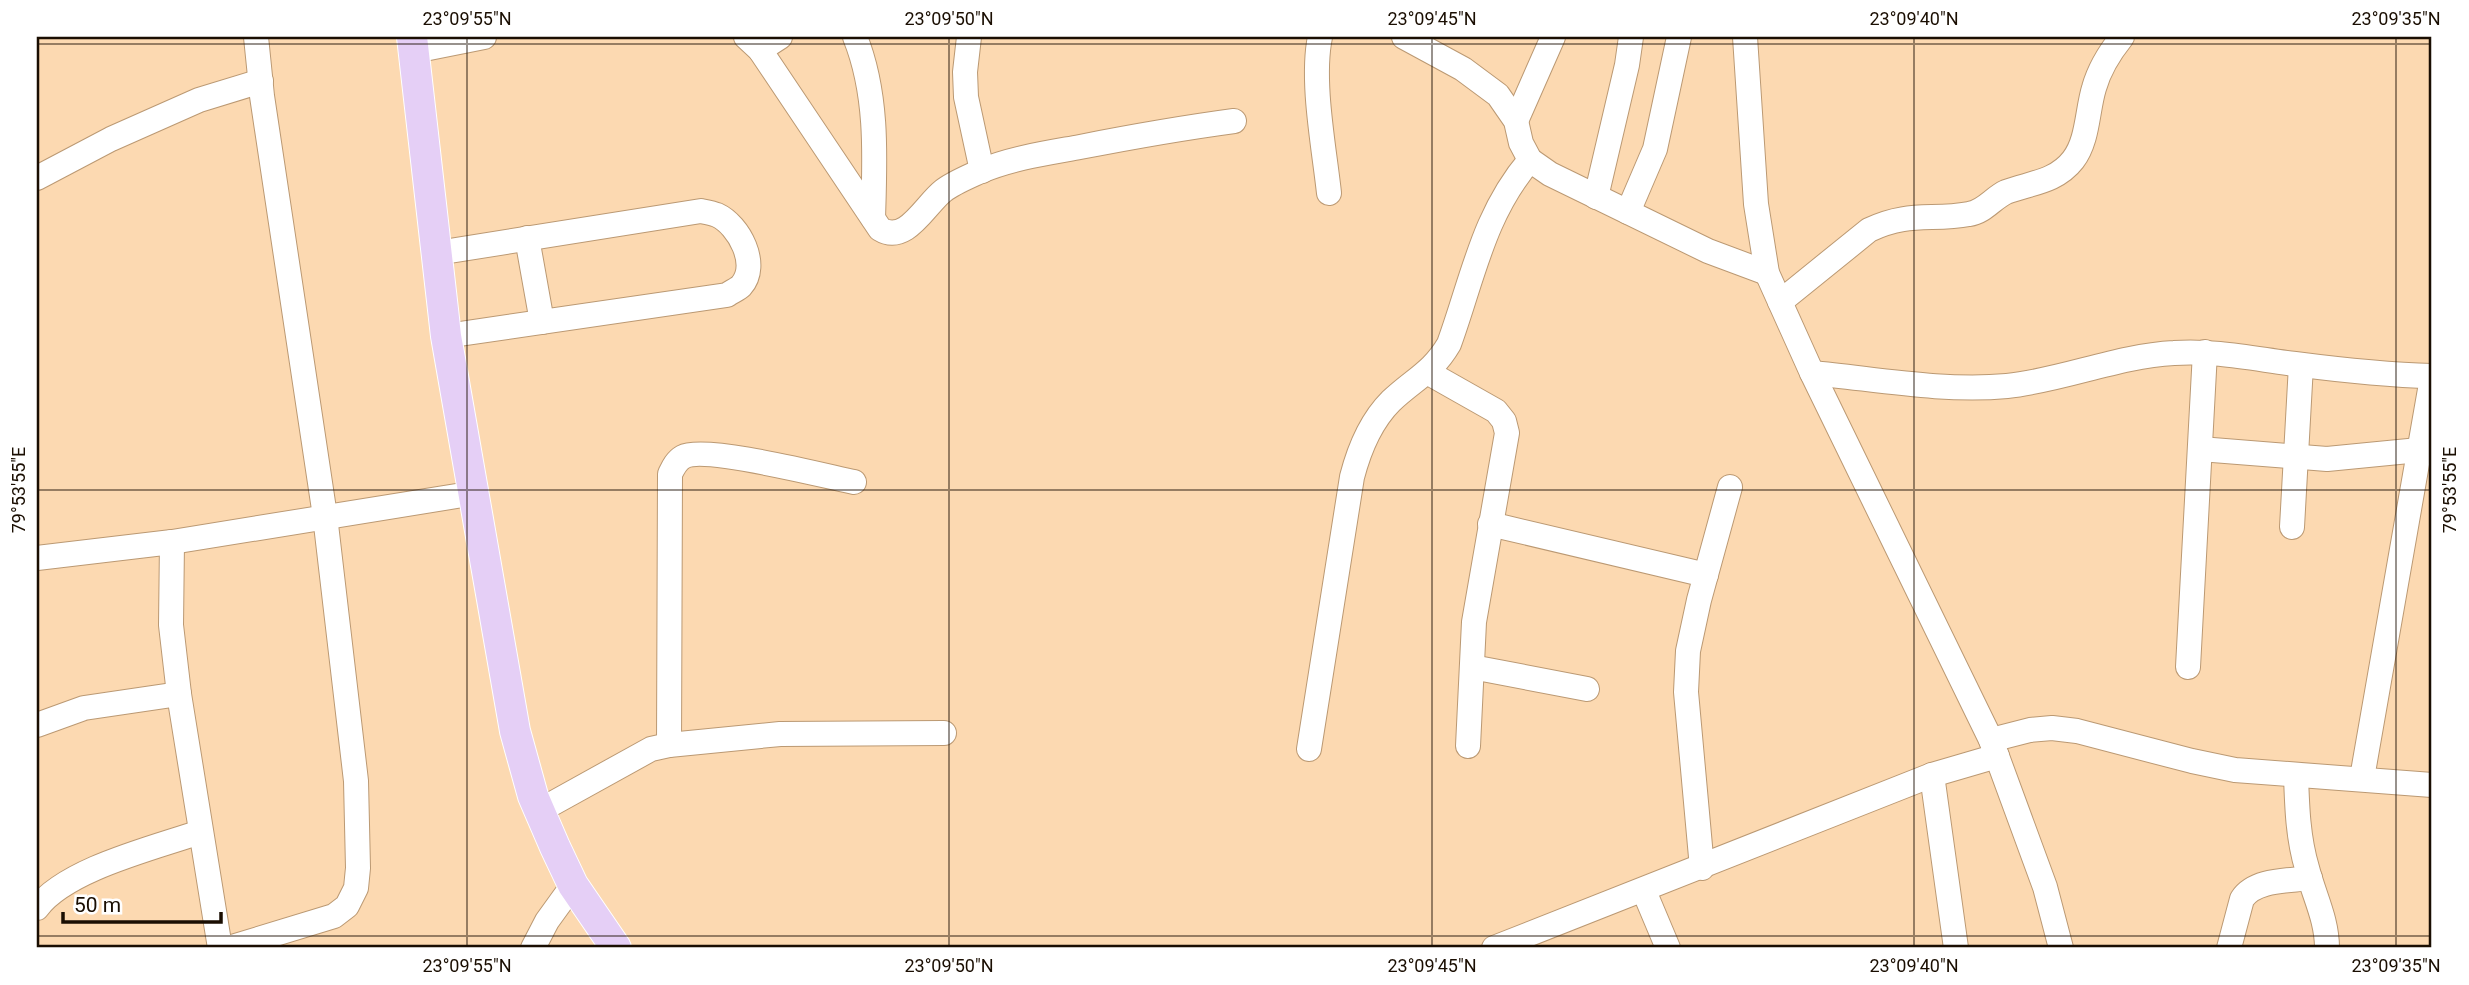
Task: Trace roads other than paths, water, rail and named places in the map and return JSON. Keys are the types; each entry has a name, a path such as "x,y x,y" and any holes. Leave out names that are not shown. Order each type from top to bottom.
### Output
{"main road":[{"path":"413,44 446,336 515,731 533,796 573,885 616,948"}],"street":[{"path":"229,948 334,916 346,906 356,888 358,868 356,781 325,516 256,37"},
{"path":"413,44 484,37"},
{"path":"855,37 867,76 874,124 873,218"},
{"path":"969,37 965,72 966,97 982,171"},
{"path":"1321,37 1317,82 1329,193"},
{"path":"1404,37 1463,69 1498,95 1516,121 1521,143 1530,160 1550,174 1708,251 1767,273"},
{"path":"1516,121 1553,37"},
{"path":"1596,197 1631,37"},
{"path":"1628,212 1655,149 1679,37"},
{"path":"1745,37 1756,204 1767,273 1812,373 1994,748 2045,887 2061,948"},
{"path":"1780,302 1869,230 1913,216 1976,213 2004,193 2039,183 2060,173 2079,150 2101,69 2122,37"},
{"path":"762,41 880,229 888,234 907,228 943,191 982,171 1030,156 1151,132 1234,121"},
{"path":"37,178 111,139 199,100 261,81"},
{"path":"1309,749 1352,477 1358,456 1371,429 1390,401 1427,372 1449,344 1496,209 1511,182 1530,160"},
{"path":"437,253 701,211 717,215 729,224 747,251 749,271 741,286 727,295 446,336"},
{"path":"527,238 542,322"},
{"path":"1812,373 1976,388 2038,381 2146,356 2205,352 2301,365 2432,377 2362,778"},
{"path":"2188,667 2205,352"},
{"path":"2292,527 2301,365"},
{"path":"1427,372 1496,411 1504,421 1506,446 1474,622 1468,746"},
{"path":"2200,449 2296,458 2341,458 2420,450"},
{"path":"669,745 670,474 676,464 684,456 696,454 733,458 854,482"},
{"path":"1702,868 1686,692 1688,651 1730,487"},
{"path":"37,558 172,542 475,493"},
{"path":"1490,524 1706,575"},
{"path":"172,542 171,625 179,694 220,948"},
{"path":"1472,667 1587,689"},
{"path":"37,725 84,708 179,694"},
{"path":"1501,947 1932,775 2030,730 2077,731 2235,770 2432,785"},
{"path":"539,811 651,749 669,745 780,734 944,733"},
{"path":"1932,775 1956,948"},
{"path":"2296,775 2297,816 2310,878 2325,922 2327,948"},
{"path":"37,908 43,899 83,873 200,832"},
{"path":"2229,948 2245,893 2256,886 2310,878"},
{"path":"533,948 547,920 573,885"},
{"path":"1644,891 1668,948"}]}
